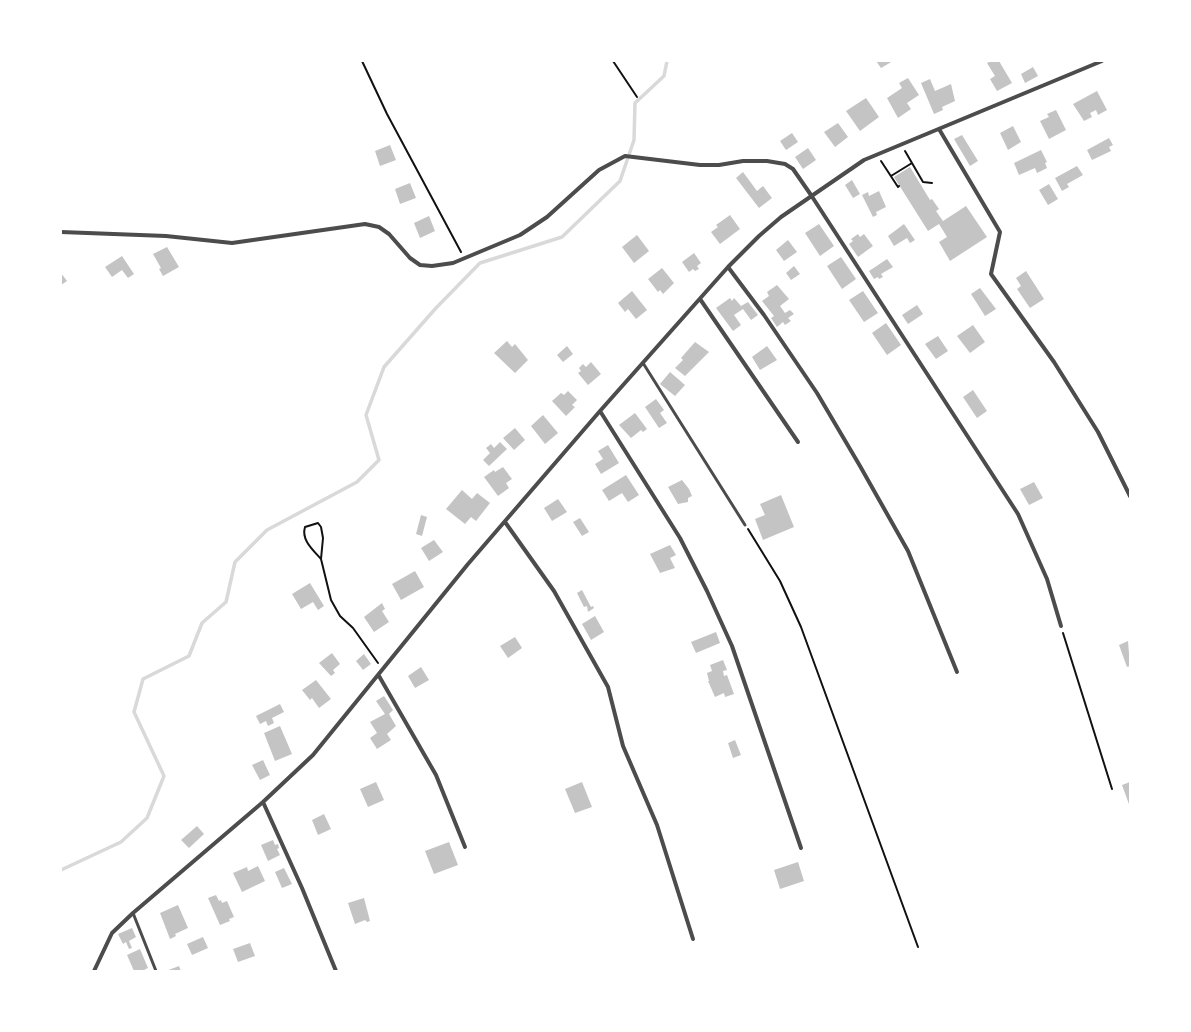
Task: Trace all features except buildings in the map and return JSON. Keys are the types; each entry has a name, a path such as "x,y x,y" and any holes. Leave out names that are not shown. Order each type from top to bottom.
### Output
{"street":[{"path":"94,971 112,933 133,913 264,802 313,756 468,564 600,411 728,267 758,236 811,195 864,160 1102,61"},
{"path":"939,129 1000,232 991,274 1054,362 1098,432 1130,496"},
{"path":"61,232 166,236 232,243 365,224 379,227 389,234 410,258 420,265 432,266 453,263 520,235 547,217 599,170 625,156 700,165 720,165 743,161 785,164 792,169 811,195 1018,514 1047,579 1061,626"},
{"path":"728,267 764,315 817,394 860,466 908,551 957,672"},
{"path":"700,299 798,442"},
{"path":"600,411 680,538 732,646 801,848"},
{"path":"505,522 554,591 608,687 623,746 657,825 693,939"},
{"path":"379,676 436,775 465,847"},
{"path":"264,802 302,888 336,971"}],"lane":[{"path":"643,363 746,525"},
{"path":"133,913 156,971"}],"path":[{"path":"362,61 387,114 464,258"},
{"path":"613,61 637,97"},
{"path":"901,145 923,182 932,183"},
{"path":"878,155 898,187 900,186"},
{"path":"891,176 912,163"},
{"path":"320,559 308,545 305,538 305,527 311,524 318,524 323,538 320,559 331,600 340,616 356,633 383,671"},
{"path":"746,525 780,581 801,627 918,947"},
{"path":"1061,626 1112,789"}],"waterway":[{"path":"61,870 121,842 147,818 164,776 134,712 143,679 189,656 202,623 226,602 235,562 267,530 357,482 379,460 366,415 384,367 436,308 480,263 562,237 620,181 634,140 635,103 664,76 667,61"}]}
